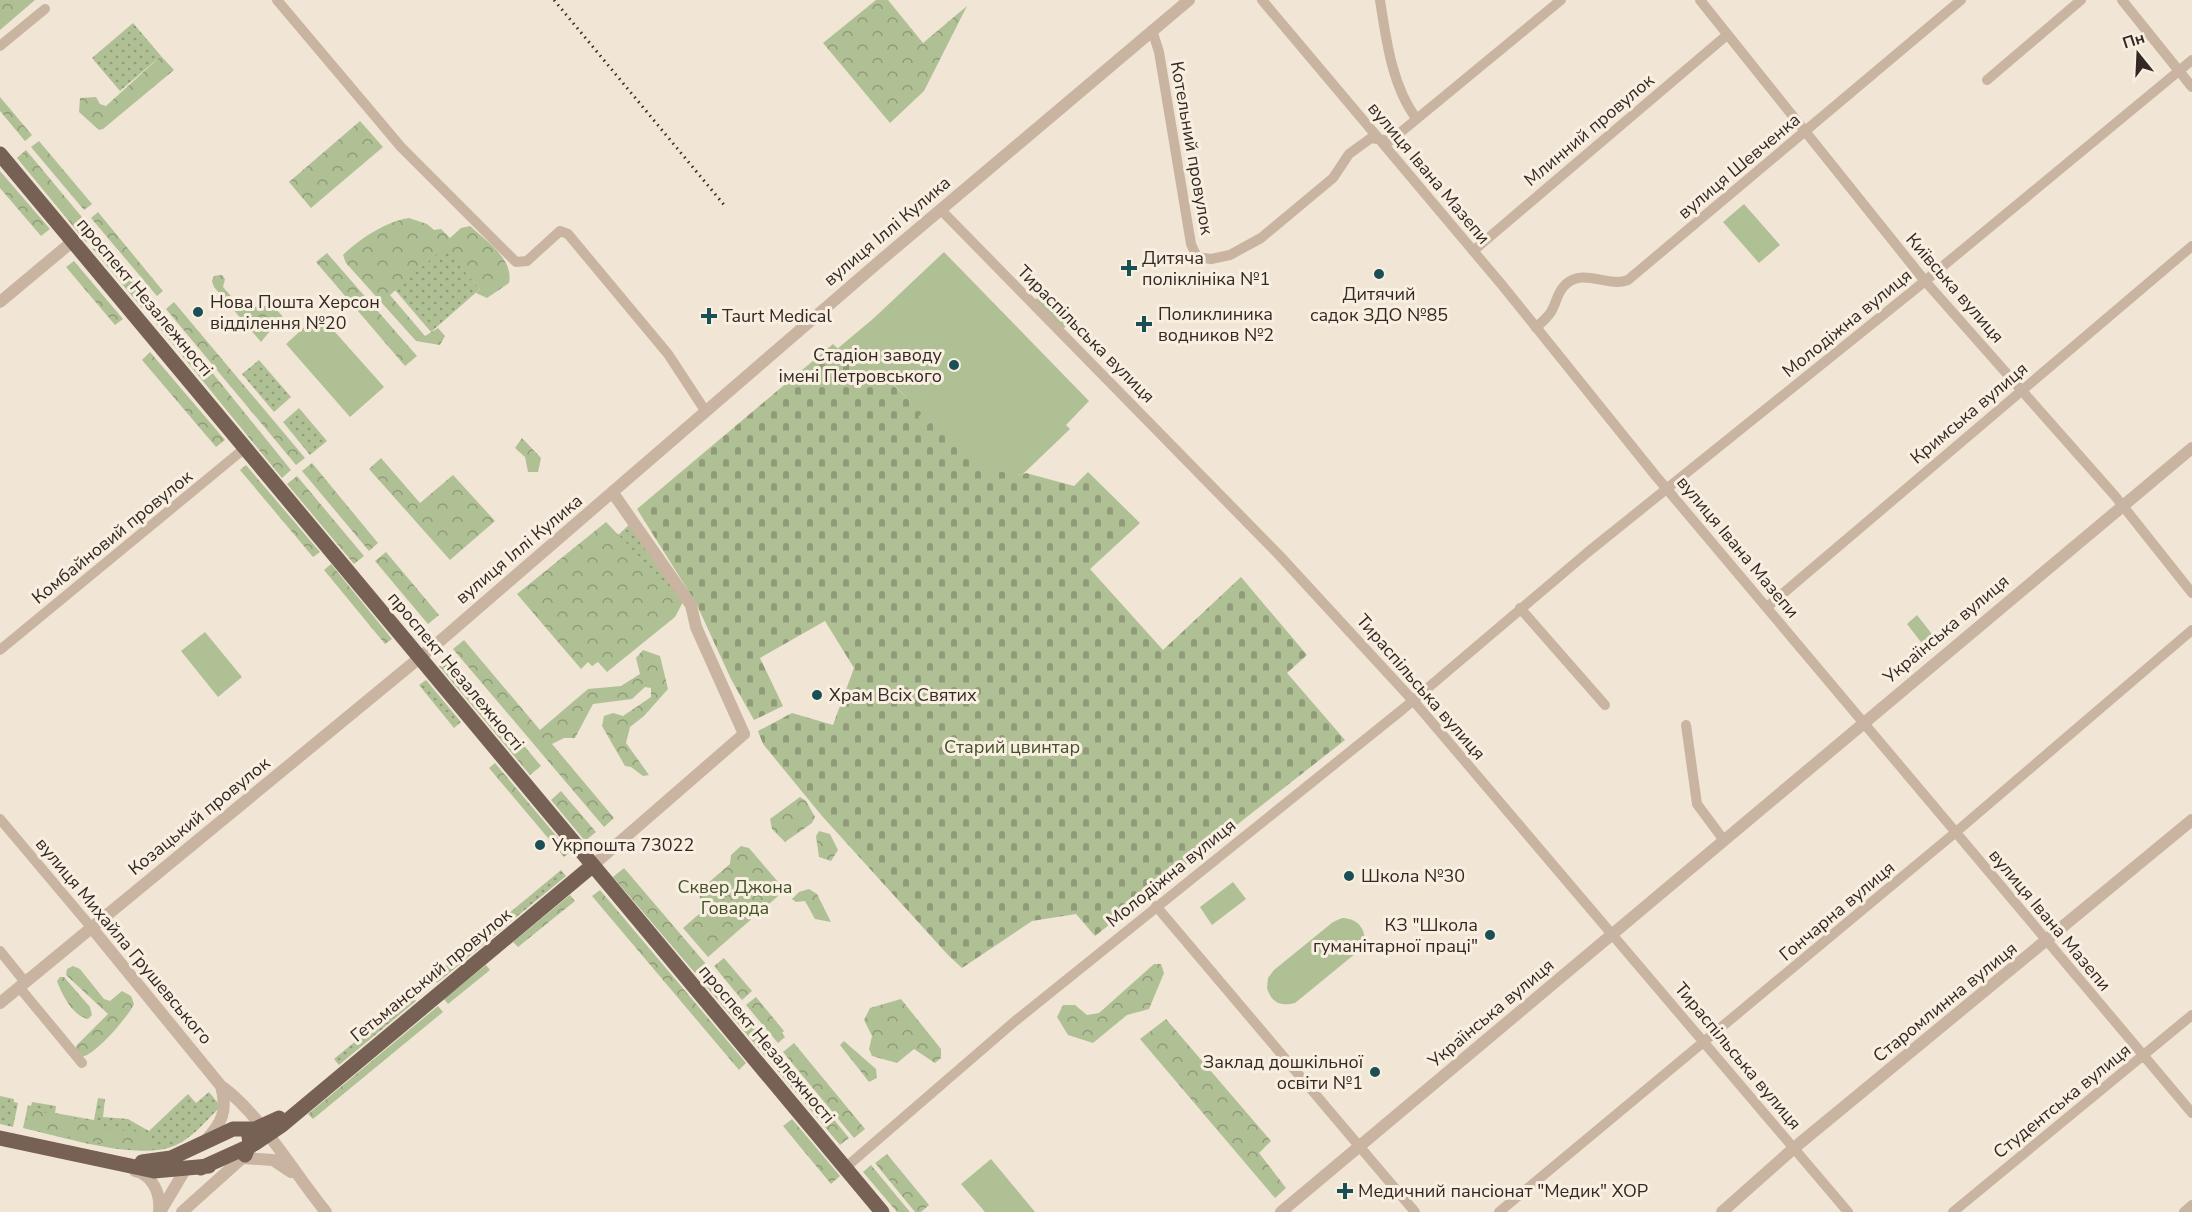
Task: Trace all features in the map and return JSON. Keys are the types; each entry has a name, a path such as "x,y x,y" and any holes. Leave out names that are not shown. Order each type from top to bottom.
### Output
{"main road":[{"name":"проспект Незалежності","path":"0,154 882,1212"},
{"name":"Гетьманський провулок","path":"261,1132 294,1113 592,866"},
{"path":"103,1158 154,1162 194,1161 233,1129 261,1132"},
{"path":"0,1138 103,1158 148,1170 194,1161 261,1132"}],"street":[{"path":"277,0 401,147 516,262 527,261 560,231 568,234 668,354 706,412"},
{"name":"вулиця Іллі Кулика","path":"420,657 1189,0"},
{"name":"вулиця Івана Мазепи","path":"1262,0 1473,251 1666,489 1864,721 2192,1113"},
{"path":"1380,0 1389,53 1407,107 1416,118"},
{"path":"1379,139 1390,141 1561,0"},
{"name":"Київська вулиця","path":"1702,0 1727,35 1925,281 2023,389 2123,505 2192,593"},
{"name":"вулиця Шевченка","path":"1536,328 1553,309 1558,292 1566,284 1581,276 1620,283 1628,280 1961,0"},
{"path":"1987,80 2082,0"},
{"path":"2122,0 2192,87"},
{"path":"0,46 45,9"},
{"name":"Котельний провулок","path":"1152,30 1159,52 1191,244 1197,257 1211,259 1230,255 1262,237 1333,178 1349,154 1371,138 1379,139"},
{"name":"Млинний провулок","path":"1473,251 1727,35"},
{"name":"Молодіжна вулиця","path":"845,1168 1014,1022 1413,700 1520,608 1925,281 2192,60"},
{"name":"Тираспільська вулиця","path":"941,210 1279,555 1413,700 1848,1212"},
{"path":"0,302 73,241"},
{"name":"Кримська вулиця","path":"1767,607 2192,246"},
{"name":"Комбайновий провулок","path":"0,650 244,448"},
{"name":"Українська вулиця","path":"1281,1212 2192,448"},
{"path":"592,866 744,734 696,627 691,604 613,493"},
{"path":"1520,608 1605,705"},
{"name":"Гончарна вулиця","path":"1499,1212 1705,1043 2192,630"},
{"name":"Козацький провулок","path":"0,1003 420,657"},
{"path":"1686,725 1697,804 1723,839"},
{"name":"вулиця Михайла Грушевського","path":"0,819 221,1086 239,1102 261,1132"},
{"name":"Старомлинна вулиця","path":"1722,1212 1794,1148 2192,820"},
{"path":"1156,906 1415,1212"},
{"path":"0,951 22,985 82,1064"},
{"name":"Студентська вулиця","path":"1953,1212 2192,1015"},
{"path":"160,1212 224,1115 225,1101 221,1086"},
{"path":"261,1132 279,1149"},
{"path":"261,1132 278,1138 279,1149 285,1164"},
{"path":"261,1132 264,1158 285,1164"},
{"path":"261,1132 326,1212"},
{"path":"182,1212 261,1132"},
{"path":"103,1158 113,1165 146,1175 157,1192 160,1212"},
{"path":"2184,1212 2192,1205"}],"green space":[{"path":"0,0 35,0 0,30"},
{"path":"876,0 888,0 923,43 967,6 924,91 890,123 823,43"},
{"path":"133,23 161,56 120,91 92,58"},
{"path":"161,56 174,70 103,129 99,130 79,112 80,98 96,97 100,104 106,106"},
{"path":"0,97 32,135 25,141 0,111"},
{"path":"360,121 383,147 311,208 289,182"},
{"path":"39,141 92,204 84,210 31,147"},
{"path":"26,150 96,234 86,242 17,158"},
{"path":"0,171 50,229 41,236 0,188"},
{"path":"1744,204 1780,245 1759,263 1723,222"},
{"path":"98,212 163,291 157,296 91,218"},
{"path":"409,218 427,224 434,230 441,229 450,238 461,228 470,226 503,258 509,274 509,283 487,298 476,293 480,289 444,248 390,295 425,336 438,328 445,336 440,345 416,341 346,263 343,255 374,232"},
{"path":"101,241 151,301 142,308 92,248"},
{"path":"444,247 480,289 431,332 395,290"},
{"name":"Стадіон заводу імені Петровського","path":"944,252 1089,401 1066,425 1070,429 1022,475 982,469 931,422 926,426 918,417 922,413 890,381 880,391 837,349 874,318"},
{"path":"327,253 417,356 405,366 316,262"},
{"path":"74,261 123,319 115,325 66,267"},
{"path":"222,275 225,279 223,287 242,309 263,306 273,308 287,323 285,329 270,331 261,342 214,287 212,281 214,276"},
{"path":"1044,291 1072,320 1063,329 1035,300"},
{"path":"174,302 305,458 296,465 166,309"},
{"path":"159,307 291,470 282,478 149,315"},
{"path":"319,314 384,387 350,417 286,344"},
{"name":"Старий цвинтар","path":"833,344 880,390 889,381 982,468 1022,475 1026,473 1074,486 1088,472 1140,523 1090,569 1163,650 1241,577 1307,655 1287,673 1345,740 1095,936 1076,914 1032,921 962,968 948,955 822,816 763,744 758,731 792,713 833,725 854,668 825,621 760,658 783,706 754,720 731,679 696,603 637,509"},
{"path":"150,352 225,440 216,447 142,360"},
{"path":"259,360 291,397 274,412 242,374"},
{"path":"299,408 327,441 310,455 283,422"},
{"path":"522,438 541,458 538,472 528,472 525,457 515,448"},
{"path":"381,458 420,503 453,475 495,521 450,560 369,469"},
{"path":"312,463 378,543 369,551 302,471"},
{"path":"246,465 320,552 313,557 240,470"},
{"path":"297,476 364,556 354,564 287,484"},
{"path":"606,522 683,602 675,617 607,672 598,662 592,666 588,662 581,669 517,594"},
{"path":"630,524 683,602 617,536"},
{"path":"386,552 439,615 428,624 375,561"},
{"path":"331,564 392,639 385,644 324,570"},
{"path":"1917,615 1935,638 1924,646 1907,624"},
{"path":"205,632 242,677 218,697 181,651"},
{"path":"464,640 540,730 588,689 621,686 640,674 636,658 643,650 660,656 668,689 644,716 630,727 626,743 649,775 643,776 631,767 625,766 602,726 604,716 613,713 623,716 651,697 651,688 645,687 632,699 593,704 575,738 564,738 552,744 614,818 604,827 453,649"},
{"path":"450,657 541,766 530,775 439,666"},
{"path":"426,680 461,722 454,728 419,685"},
{"path":"495,763 570,852 564,857 489,768"},
{"path":"561,791 596,832 585,841 551,800"},
{"path":"800,797 806,801 815,817 812,823 785,842 772,829 770,819"},
{"path":"819,831 830,834 838,850 831,861 819,857 816,836"},
{"name":"Сквер Джона Говарда","path":"741,846 749,848 785,890 708,957 683,928 699,914 700,890 730,864 731,855"},
{"path":"624,868 706,964 695,973 613,877"},
{"path":"561,870 566,876 437,983 432,977"},
{"path":"1233,882 1246,899 1212,925 1200,907"},
{"path":"809,889 817,894 831,922 815,919 805,901 796,902 792,899 799,892"},
{"path":"600,890 746,1063 739,1070 592,896"},
{"path":"570,895 575,901 518,947 513,942"},
{"path":"1342,918 1354,921 1362,928 1364,943 1361,949 1295,1003 1281,1004 1274,1000 1267,988 1268,978 1274,970 1333,922"},
{"path":"724,958 752,991 742,1000 714,966"},
{"path":"1154,964 1161,964 1164,973 1149,1009 1127,1015 1093,1043 1068,1035 1057,1017 1063,1005 1075,1005 1087,1015 1099,1013"},
{"path":"486,965 490,970 448,1004 444,999"},
{"path":"73,966 80,969 104,999 110,1001 122,991 131,996 134,1004 111,1034 95,1049 82,1057 77,1053 76,1046 108,1014 66,975 67,969"},
{"path":"710,970 775,1048 765,1056 700,979"},
{"path":"60,977 64,977 90,1007 92,1015 88,1019 78,1014 69,1004 57,981"},
{"path":"411,995 416,1001 339,1065 334,1059"},
{"path":"756,997 784,1031 782,1033 785,1037 778,1043 746,1005"},
{"path":"901,999 941,1049 941,1058 935,1063 914,1049 897,1063 872,1056 869,1049 872,1036 864,1020 870,1008"},
{"path":"438,1006 443,1012 313,1119 308,1114"},
{"path":"1166,1019 1271,1141 1259,1153 1286,1188 1275,1198 1140,1039"},
{"path":"844,1041 876,1069 877,1078 869,1082 840,1045"},
{"path":"794,1043 865,1129 854,1138 783,1052"},
{"path":"781,1055 849,1138 840,1145 771,1063"},
{"path":"209,1092 218,1103 218,1109 188,1138 160,1150 142,1151 101,1146 23,1128 28,1105 31,1106 32,1102 56,1106 55,1113 94,1120 98,1098 105,1099 103,1117 128,1119 149,1131 188,1094 196,1103"},
{"path":"0,1096 14,1099 14,1102 18,1103 13,1127 0,1124"},
{"path":"33,1110 90,1122 102,1129 144,1132 157,1149 136,1150 29,1129 26,1124 27,1115"},
{"path":"792,1119 840,1176 831,1184 783,1126"},
{"path":"887,1154 929,1205 921,1212 915,1212 875,1163"},
{"path":"991,1159 1035,1212 985,1212 961,1184"},
{"path":"871,1165 910,1212 897,1212 863,1172"}],"railway":[{"path":"554,0 725,206"}],"place":[{"name":"Дитяча поліклініка №1","path":"1129,268"},
{"name":"Дитячий садок ЗДО №85","path":"1379,274"},
{"name":"Нова Пошта Херсон відділення №20","path":"198,312"},
{"name":"Taurt Medical","path":"709,316"},
{"name":"Поликлиника водников №2","path":"1144,324"},
{"name":"Стадіон заводу імені Петровського","path":"954,365"},
{"name":"Храм Всіх Святих","path":"817,695"},
{"name":"Укрпошта 73022","path":"540,845"},
{"name":"Школа №30","path":"1349,876"},
{"name":"КЗ \"Школа гуманітарної праці\"","path":"1490,935"},
{"name":"Заклад дошкільної освіти №1","path":"1375,1072"},
{"name":"Медичний пансіонат \"Медик\" ХОР","path":"1345,1191"}]}
